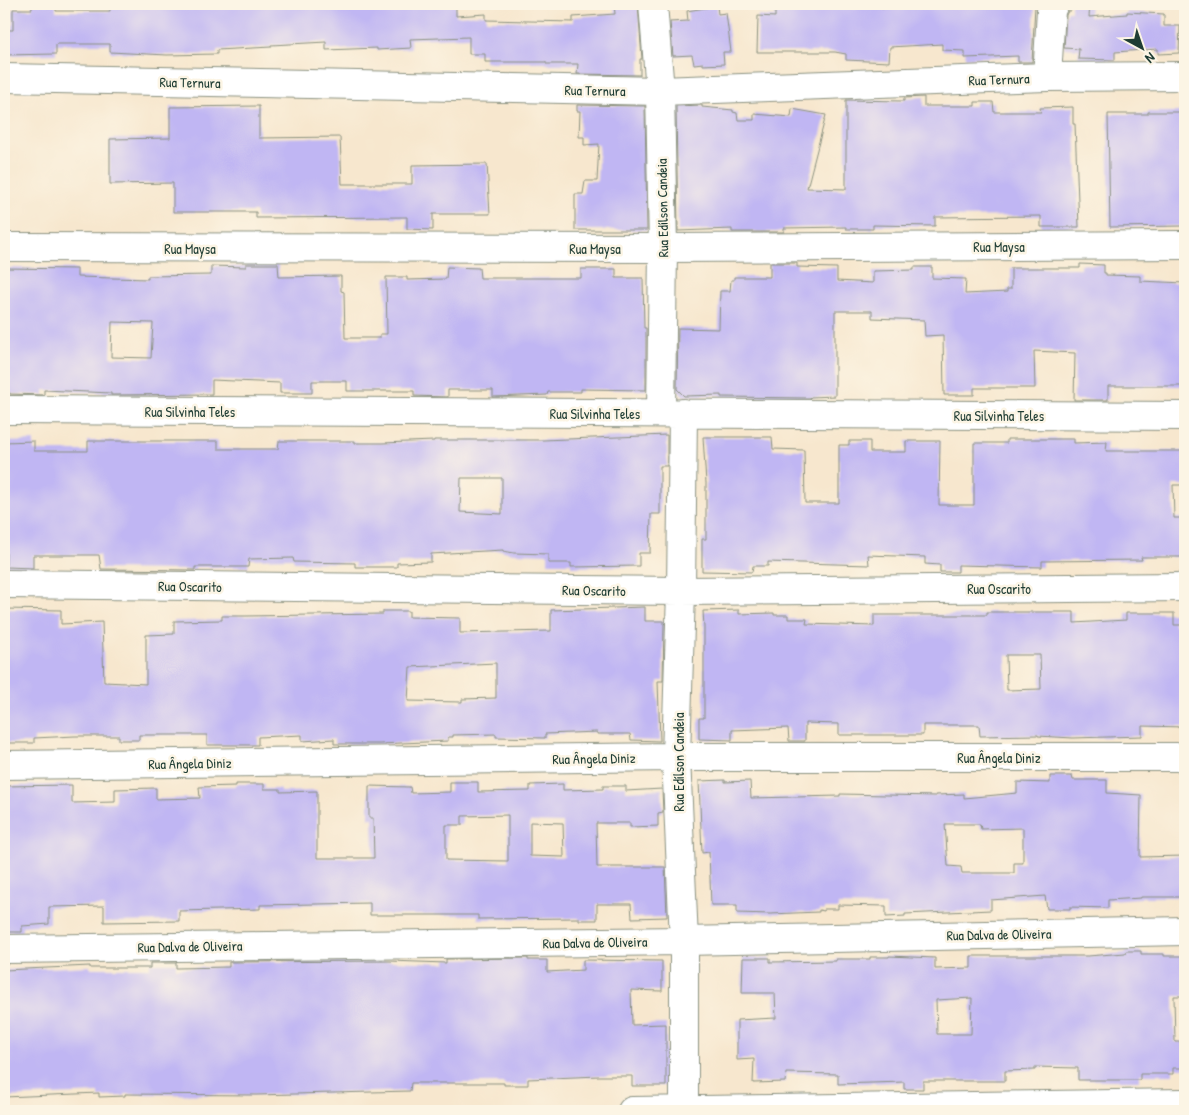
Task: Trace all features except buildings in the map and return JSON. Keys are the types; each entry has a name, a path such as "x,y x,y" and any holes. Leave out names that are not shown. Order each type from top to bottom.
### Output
{"street":[{"name":"Rua Edílson Candeia","path":"653,4 660,91 663,248 681,591 676,757 684,940 684,1111"},
{"path":"1047,77 1051,11 1054,4"},
{"name":"Rua Ternura","path":"4,78 660,91 1047,77 1185,76"},
{"name":"Rua Maysa","path":"4,247 663,248 1185,245"},
{"name":"Rua Silvinha Teles","path":"4,410 1185,416"},
{"name":"Rua Oscarito","path":"4,584 681,591 1185,587"},
{"name":"Rua Ângela Diniz","path":"4,765 676,757 1185,757"},
{"name":"Rua Dalva de Oliveira","path":"4,949 1185,931"},
{"path":"632,1111 1185,1103"}]}
